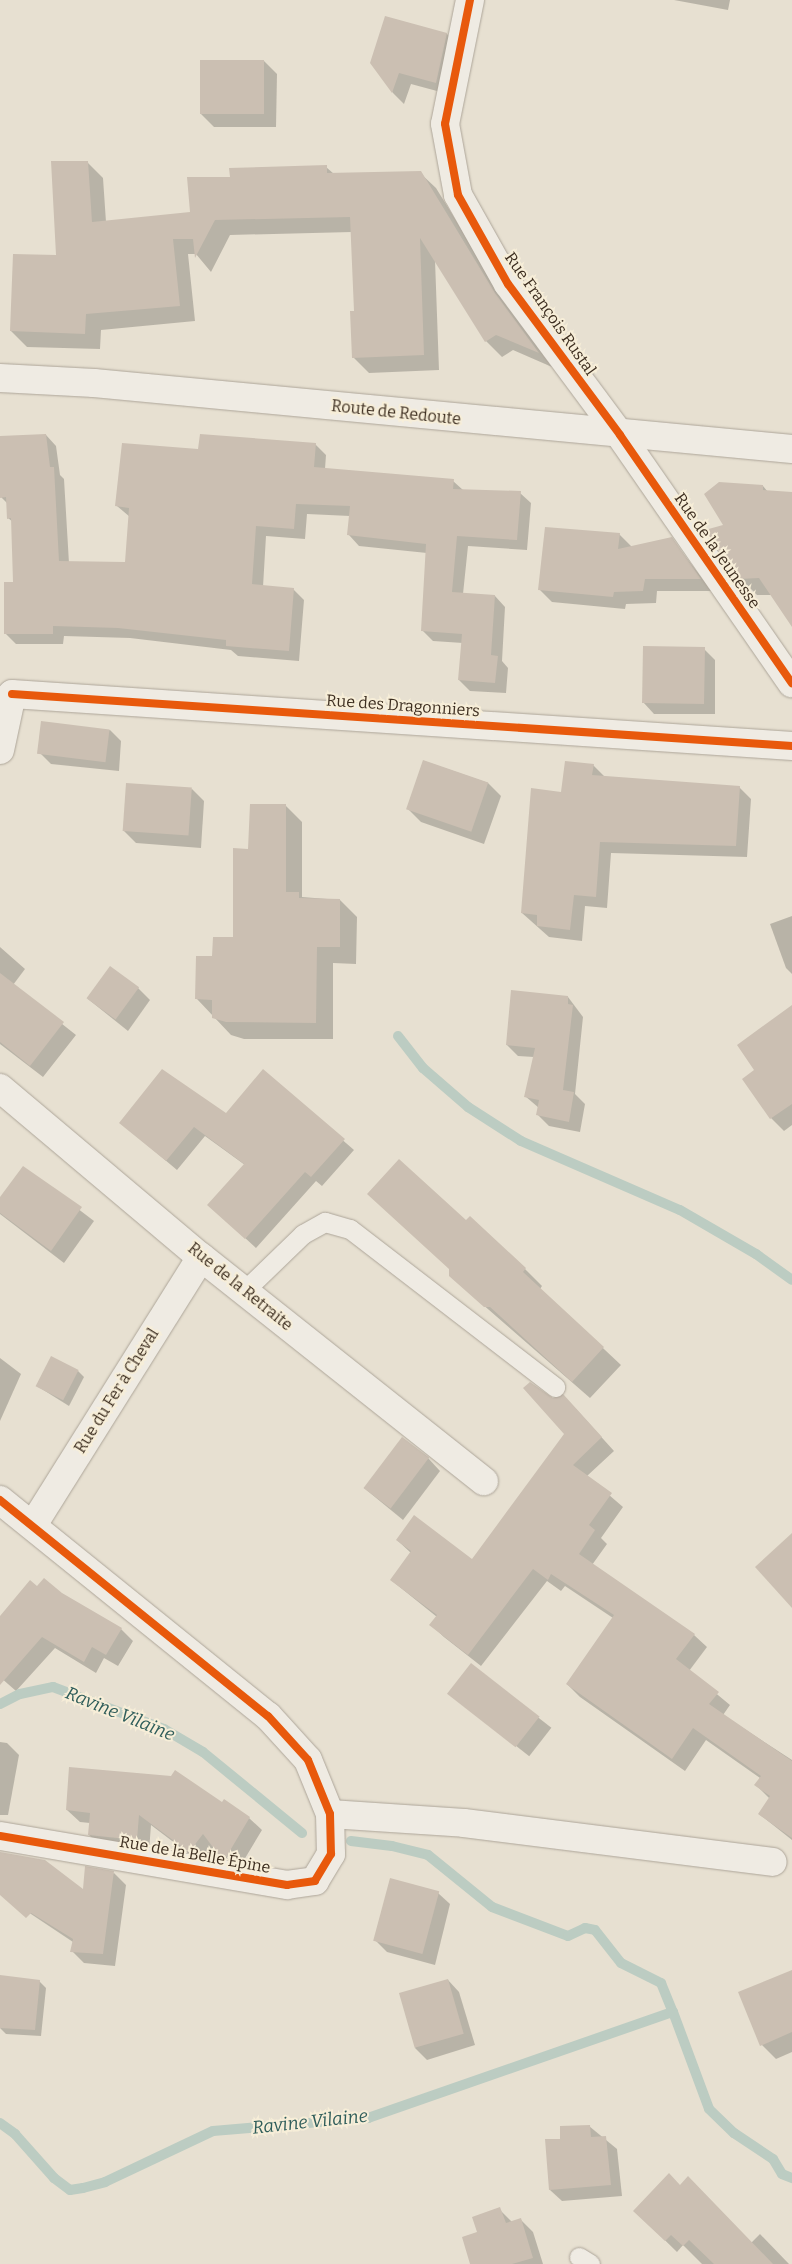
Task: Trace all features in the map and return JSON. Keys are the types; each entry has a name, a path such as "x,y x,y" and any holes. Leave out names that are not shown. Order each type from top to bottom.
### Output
{"street":[{"name":"Rue François Rustal","path":"470,0 445,124 458,195 508,284 620,435"},
{"name":"Route de Redoute","path":"0,378 104,384 620,435 792,449"},
{"name":"Rue de la Jeunesse","path":"620,435 792,682"},
{"name":"Rue des Dragonniers","path":"0,750 6,690 792,746"},
{"name":"Rue de la Retraite","path":"0,1088 244,1291 484,1481"},
{"name":"Rue du Fer à Cheval","path":"32,1525 201,1256"},
{"path":"0,1500 268,1716 308,1760 330,1814 464,1823 773,1862"},
{"name":"Rue de la Belle Épine","path":"0,1836 286,1885 315,1881 331,1854 330,1814"}],"lane":[{"path":"244,1291 303,1234 325,1222 350,1229 555,1387"}],"building":[{"path":"385,16 447,33 436,83 399,73 392,93 370,63"},
{"path":"200,60 264,60 264,114 200,114"},
{"path":"51,161 88,161 92,222 190,212 187,177 230,177 229,168 327,165 327,173 421,171 495,293 539,353 496,335 485,342 420,238 424,355 352,358 350,311 354,311 350,217 215,220 195,258 193,239 173,239 180,306 86,314 85,334 10,331 13,254 56,255"},
{"path":"46,434 50,467 54,467 59,561 125,562 129,508 115,506 122,443 198,449 200,434 316,443 314,467 454,479 453,489 521,491 517,540 457,536 452,592 495,595 491,655 498,656 495,683 458,680 462,634 421,631 426,544 347,535 350,506 296,504 294,529 256,526 252,584 294,588 289,651 226,646 226,640 118,628 53,626 53,634 4,634 4,582 13,582 11,518 7,519 6,497 0,498 0,436"},
{"path":"719,482 763,485 763,490 792,492 792,627 759,578 739,579 705,530 723,525 704,494"},
{"path":"545,527 620,533 618,549 672,537 701,579 645,579 643,591 614,592 613,597 538,590"},
{"path":"643,646 705,647 704,704 642,703"},
{"path":"41,721 109,729 105,762 37,754"},
{"path":"423,760 488,782 471,832 406,809"},
{"path":"565,761 594,764 592,775 740,786 736,846 600,842 596,897 574,895 570,930 537,926 537,915 521,913 531,788 561,792"},
{"path":"126,783 192,788 188,835 123,831"},
{"path":"250,804 286,804 286,892 299,892 299,898 340,899 340,947 317,947 316,1023 226,1022 212,1018 212,1000 195,999 196,956 212,956 213,937 233,937 233,848 248,849"},
{"path":"110,966 139,987 116,1020 86,998"},
{"path":"0,973 64,1022 30,1066 0,1042"},
{"path":"511,990 568,996 568,1004 573,1005 563,1090 574,1092 569,1122 536,1115 539,1100 524,1097 535,1048 506,1045"},
{"path":"792,1005 792,1104 770,1119 742,1079 754,1070 737,1045"},
{"path":"162,1069 226,1113 263,1069 345,1139 311,1177 305,1172 245,1239 207,1205 244,1164 194,1127 166,1161 119,1123"},
{"path":"399,1159 466,1220 470,1216 526,1268 523,1272 604,1347 572,1382 490,1307 484,1307 449,1276 449,1269 367,1194"},
{"path":"23,1166 82,1207 51,1251 0,1213 0,1197"},
{"path":"51,1356 79,1370 63,1400 36,1386"},
{"path":"530,1382 553,1398 563,1394 602,1437 573,1465 612,1493 589,1525 595,1530 579,1554 695,1634 676,1659 719,1692 709,1704 792,1761 792,1838 758,1814 770,1796 754,1785 761,1776 693,1728 672,1759 566,1684 614,1615 551,1574 548,1580 533,1569 468,1655 429,1625 437,1615 390,1580 411,1551 396,1540 414,1515 472,1559 564,1434 523,1388"},
{"path":"402,1437 429,1457 391,1509 363,1488"},
{"path":"792,1533 792,1608 755,1567"},
{"path":"44,1578 62,1593 122,1628 106,1655 92,1647 84,1662 42,1637 0,1685 0,1616 30,1580 37,1586"},
{"path":"471,1663 540,1717 516,1747 447,1694"},
{"path":"69,1767 171,1776 175,1770 222,1802 224,1799 250,1817 225,1859 221,1858 203,1834 189,1852 139,1815 137,1840 88,1835 90,1813 66,1810"},
{"path":"0,1852 45,1860 83,1889 85,1866 114,1871 103,1954 70,1952 73,1939 31,1913 26,1918 0,1895"},
{"path":"390,1878 439,1891 422,1954 373,1941"},
{"path":"792,1970 792,2032 760,2046 738,1992"},
{"path":"0,1975 40,1980 35,2030 0,2028"},
{"path":"448,1979 464,2034 415,2048 399,1993"},
{"path":"590,2125 591,2137 606,2136 611,2185 549,2190 545,2139 560,2139 560,2126"},
{"path":"669,2173 680,2185 688,2176 773,2264 714,2264 689,2240 683,2246 671,2235 665,2241 633,2211"},
{"path":"500,2207 506,2223 521,2218 533,2258 512,2264 470,2264 462,2237 477,2232 472,2217"}],"waterway":[{"path":"398,1036 423,1068 468,1107 521,1141 680,1210 756,1254 792,1280"},
{"name":"Ravine Vilaine","path":"0,1704 20,1694 53,1687 164,1729 203,1752 302,1833"},
{"name":"Ravine Vilaine","path":"351,1841 392,1846 428,1855 492,1907 568,1936 585,1928 595,1930 621,1963 661,1983 673,2012"},
{"name":"Ravine Vilaine","path":"0,2123 15,2134 54,2178 70,2190 83,2188 105,2182 213,2131 368,2118 673,2012 709,2109 734,2133 773,2159 782,2174 792,2178"}],"cycle path":[{"path":"470,0 445,124 458,195 508,284 620,435 792,683"},
{"path":"12,694 792,746"},
{"path":"0,1500 268,1716 308,1760 330,1814 331,1854 315,1881 287,1885 0,1836"}]}
